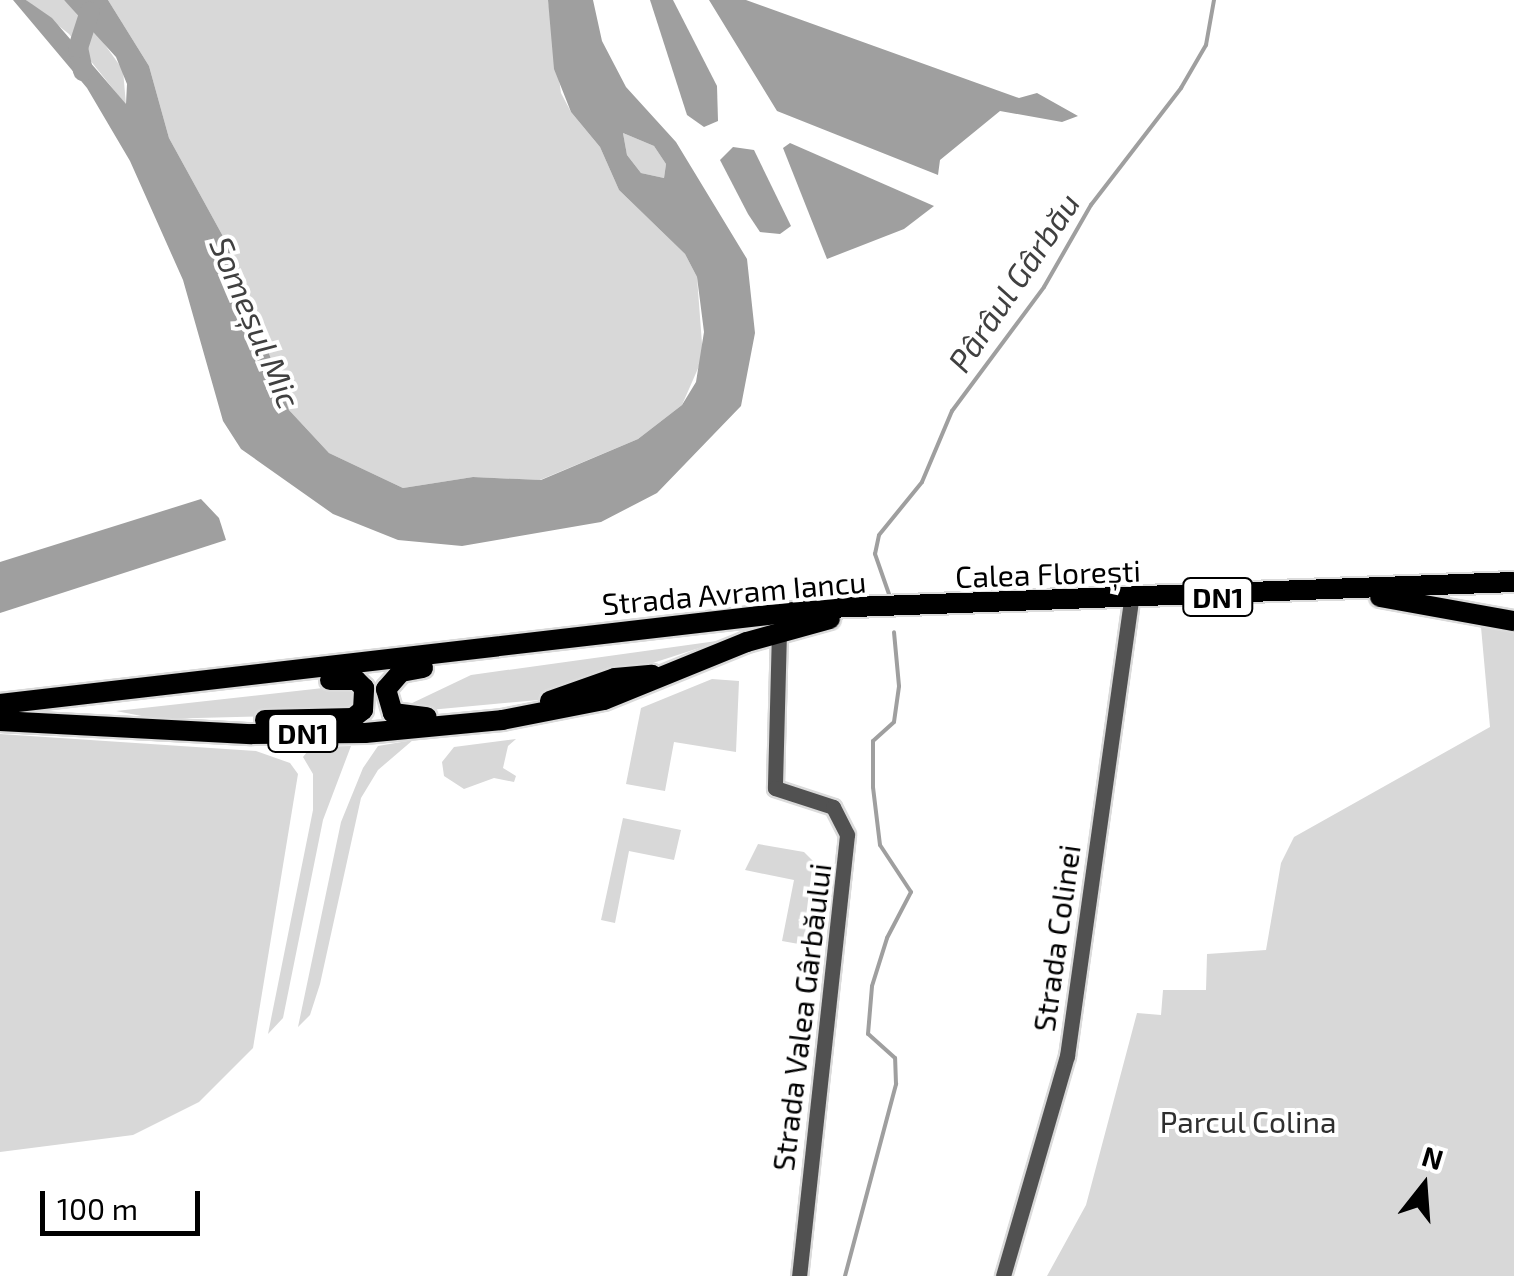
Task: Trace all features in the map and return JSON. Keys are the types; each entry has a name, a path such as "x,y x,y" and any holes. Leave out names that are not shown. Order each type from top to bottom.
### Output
{"main road":[{"name":"Calea Florești","path":"892,608 1514,582"},
{"path":"1344,590 1514,622"},
{"name":"Strada Avram Iancu","path":"0,722 365,732 502,720 604,700 778,631 892,608"},
{"name":"Strada Avram Iancu","path":"0,704 802,610 892,608"},
{"path":"482,650 392,678 386,689 393,713 432,717 507,710 615,678 673,673"},
{"path":"108,693 177,698 344,678 356,680 366,699 352,718 149,729"}],"street":[{"name":"Strada Colinei","path":"1003,1276 1067,1056 1131,601"},
{"name":"Strada Valea Gârbăului","path":"778,631 774,788 833,807 847,834 799,1276"}],"green space":[{"path":"26,0 64,0 88,21 123,70 126,105 69,34"},
{"path":"108,0 548,0 561,93 571,112 600,147 619,190 685,254 697,277 703,357 682,405 638,439 540,480 473,477 403,488 329,453 289,410 236,260 169,138 149,66"},
{"path":"623,133 654,146 666,164 664,178 641,173 627,155"},
{"name":"Parcul Colina","path":"1481,627 1514,633 1514,1276 1047,1276 1086,1205 1137,1013 1161,1015 1163,990 1206,990 1207,954 1266,950 1281,863 1294,837 1490,727"},
{"path":"724,640 538,700 408,712 408,705 471,675"},
{"path":"712,679 739,681 736,752 674,742 665,791 626,784 641,708"},
{"path":"341,686 360,694 349,714 157,719 116,711"},
{"path":"0,734 256,751 290,763 298,774 253,1048 199,1102 133,1135 0,1152"},
{"path":"516,739 508,746 503,768 516,776 514,782 494,778 464,789 444,776 442,762 454,747"},
{"path":"413,740 378,770 361,798 320,984 310,1015 298,1027 341,822 363,768 378,746"},
{"path":"351,746 323,820 283,1018 268,1034 313,810 313,774 303,757 311,747"},
{"path":"623,818 681,830 674,860 629,851 615,923 601,920"},
{"path":"758,844 804,852 822,870 810,946 782,941 794,880 745,870"}],"water":[{"path":"13,0 26,0 52,18 126,104 127,84 116,57 64,0 108,0 149,66 169,138 236,260 289,410 329,453 403,488 473,477 541,480 638,439 682,405 696,382 704,332 697,277 685,254 619,190 600,147 571,112 554,69 548,0 593,0 602,41 626,87 676,142 747,259 755,333 741,406 657,493 601,522 462,546 398,540 333,514 241,449 223,421 183,280 130,161 87,88","holes":["623,133 654,146 666,164 664,178 641,173 627,155"]},
{"path":"650,0 673,0 717,86 718,121 704,127 687,115"},
{"path":"709,0 746,0 1019,98 1037,93 1078,116 1062,122 1000,111 940,160 938,175 777,111"},
{"path":"790,143 934,206 904,229 827,259 783,148"},
{"path":"733,147 754,150 791,226 780,234 760,232 748,214 720,160"},
{"path":"201,499 219,518 226,540 0,613 0,562"}],"waterway":[{"name":"Pârâul Gârbău","path":"890,597 875,554 879,535 922,482 952,411 1044,287 1091,205 1181,88 1206,45 1214,0"},
{"name":"Someșul Mic","path":"83,71 78,48 90,12"},
{"name":"Pârâul Gârbău","path":"845,1276 896,1084 895,1058 868,1034 872,986 887,938 911,892 880,845 873,787 873,741 894,722 899,686 894,632"}]}
